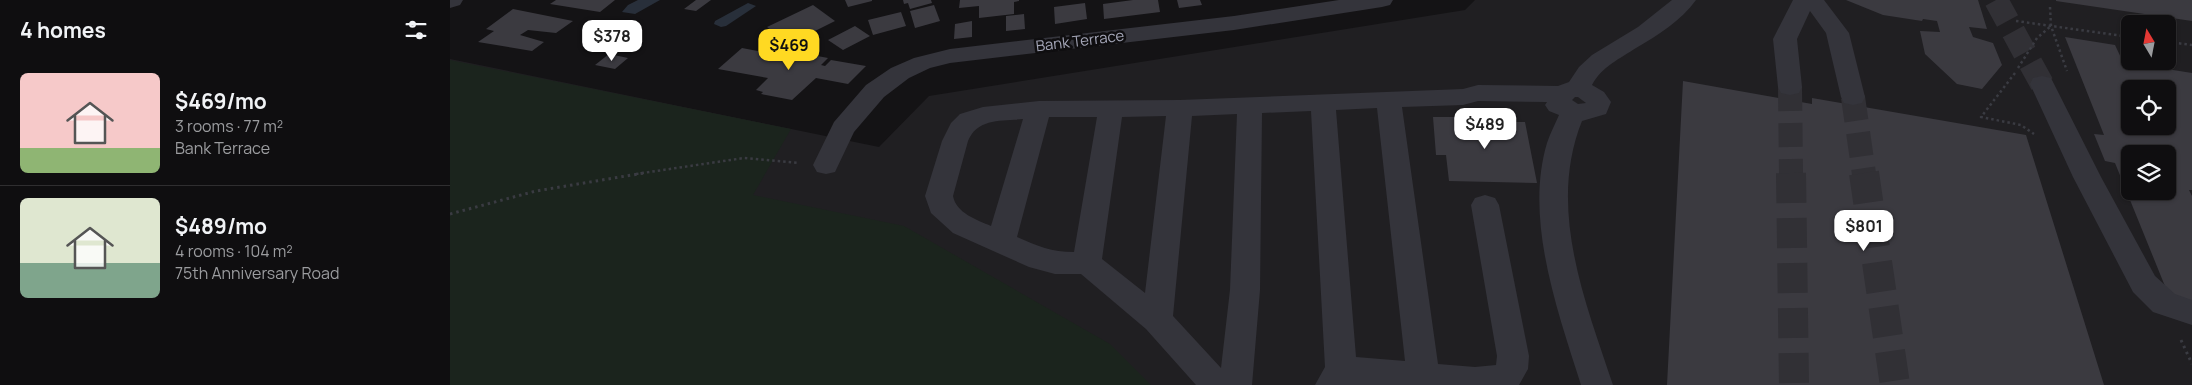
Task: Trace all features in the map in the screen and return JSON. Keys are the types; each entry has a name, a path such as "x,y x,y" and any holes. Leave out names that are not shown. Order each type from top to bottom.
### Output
{"street":[{"name":"Bank Terrace","path":"826,165 843,128 875,91 900,73 922,63 950,56 1234,23 1382,0"},
{"path":"1216,385 1157,320 1087,263 1055,263 1031,256 963,226 949,215 941,206 939,196 955,141 960,129 969,120 998,112 1039,110 1180,108 1463,97 1479,102 1574,99 1601,81 1600,60 1633,41 1685,0"},
{"path":"1790,87 1785,39 1804,0"},
{"path":"1812,0 1838,33 1853,97"},
{"path":"2042,84 2087,177 2144,284 2164,303 2192,313"},
{"path":"1574,99 1558,147 1553,212 1558,245 1569,290 1597,385"},
{"path":"1389,100 1423,375"},
{"path":"1323,103 1336,377 1423,375 1475,381 1506,377 1512,369 1513,356 1485,205"},
{"path":"1236,385 1245,290 1250,105"},
{"path":"1087,263 1111,108"},
{"path":"1157,320 1180,108"},
{"path":"1001,243 1039,110"}],"path":[{"path":"2050,7 2051,26"},
{"path":"2016,21 2121,35"},
{"path":"2176,43 2192,45"},
{"path":"450,214 536,192 744,158 826,165"}],"shaded area":[{"path":"638,0 660,0 635,14 622,12 628,5"},
{"path":"1475,0 2192,0 2192,385 450,385 450,59 879,147 929,96 1465,10"},
{"path":"748,3 756,6 726,26 721,27 714,24 715,21"},
{"path":"450,60 791,129 753,195 904,226 1110,344 1151,385 450,385"}],"building":[{"path":"556,0 615,0 600,12 550,4"},
{"path":"696,0 711,0 696,11 684,9"},
{"path":"845,0 872,0 872,1 848,7"},
{"path":"903,0 931,0 932,3 910,9 908,3 904,4"},
{"path":"960,0 1019,1 1014,2 1014,14 979,18 979,6 959,8"},
{"path":"1133,0 1158,0 1160,12 1104,19 1103,4"},
{"path":"1177,0 1200,0 1202,5 1179,8"},
{"path":"1846,0 1978,0 1987,29 1969,27 1973,37 1993,43 2002,65 1982,89 1957,84 1925,54 1920,31 1940,32 1937,21 1923,19 1922,21 1883,15"},
{"path":"2192,0 2192,21 2176,19 2176,15 2151,15 2056,1"},
{"path":"1085,3 1087,19 1055,24 1054,7"},
{"path":"813,5 835,21 811,33 816,36 804,42 799,39 789,44 767,27"},
{"path":"934,5 940,21 915,28 910,11"},
{"path":"513,9 573,21 556,33 528,30 520,35 544,42 532,51 478,42 494,31 486,29"},
{"path":"901,12 906,26 873,35 868,20"},
{"path":"1024,14 1025,29 1006,31 1006,16"},
{"path":"972,21 972,37 954,39 955,24"},
{"path":"855,26 870,36 843,50 828,40"},
{"path":"2065,37 2115,45 2121,58 2121,70 2173,70 2192,73 2192,190 2189,190 2192,196 2192,301 2169,296 2130,200 2176,200 2176,145 2121,145 2121,178 2115,163 2105,161 2094,134 2104,135"},
{"path":"742,48 784,56 790,50 808,53 828,58 821,65 825,66 831,60 866,66 848,84 816,78 792,100 761,94 763,92 756,90 768,78 718,69"},
{"path":"609,54 628,58 615,69 595,65"},
{"path":"1683,81 1812,104 1812,98 2026,135 2104,385 1667,385"},
{"path":"1433,117 1488,117 1489,122 1525,122 1537,183 1449,181 1446,155 1436,155"}],"tunnel":[{"path":"1996,0 2042,84"},
{"path":"1790,87 1791,174"},
{"path":"1853,97 1864,174"},
{"path":"1791,173 1794,385"},
{"path":"1864,173 1895,385"}]}
